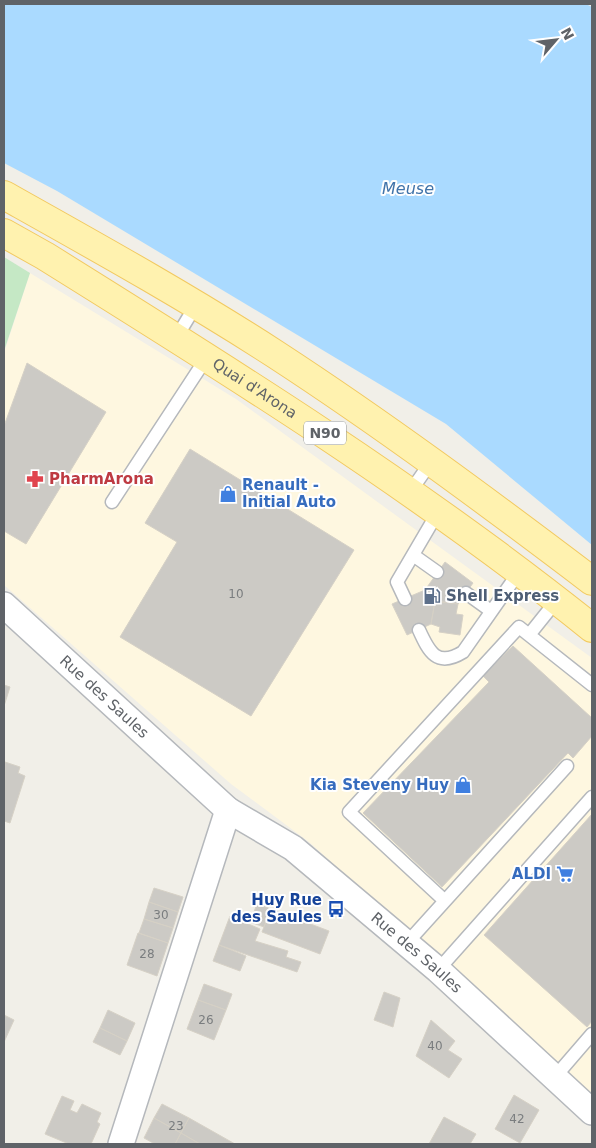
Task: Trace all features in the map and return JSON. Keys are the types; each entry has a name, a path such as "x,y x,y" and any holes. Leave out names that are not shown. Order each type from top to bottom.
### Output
{"main road":[{"name":"N90","path":"4,196 131,266 275,354 431,462 592,581"},
{"name":"Quai d'Arona","path":"4,233 295,413 438,512 592,628"}],"street":[{"name":"Rue des Saules","path":"4,605 228,810 293,848 438,970 592,1112"},
{"path":"121,1144 228,810"}],"lane":[{"path":"176,338 196,306"},
{"path":"112,502 207,357"},
{"path":"410,492 431,462"},
{"path":"405,599 397,582 438,512"},
{"path":"413,555 437,572"},
{"path":"419,630 427,648 435,656 443,659 453,658 462,652 519,572"},
{"path":"466,593 491,611"},
{"path":"529,636 557,600"},
{"path":"445,901 349,812 519,627 592,685"},
{"path":"406,944 567,766"},
{"path":"438,970 592,797"},
{"path":"554,1078 592,1034"}],"shaded area":[{"path":"30,273 236,399 592,658 592,1097 309,842 231,784 4,585 4,353"}],"green space":[{"path":"4,257 30,273 4,351"}],"water":[{"name":"Meuse","path":"4,4 586,4 592,7 592,545 446,424 57,191 4,163"}],"building":[{"name":"PharmArona","path":"27,363 106,412 26,544 4,531 4,426"},
{"path":"190,449 354,550 251,716 120,637 177,542 145,523"},
{"path":"445,562 473,583 458,604 435,601 431,624 407,635 392,604 425,590"},
{"path":"435,601 458,604 456,614 463,615 460,635 439,632 440,627 431,624"},
{"name":"Kia Steveny Huy","path":"513,646 592,718 592,736 573,758 568,753 442,887 363,813 489,682 483,676"},
{"path":"4,685 10,687 4,706"},
{"path":"5,762 20,767 18,773 25,776 10,823 4,821"},
{"name":"ALDI","path":"592,814 592,1021 587,1027 484,935"},
{"path":"154,888 183,897 178,912 149,902"},
{"path":"149,902 178,912 173,928 144,919"},
{"path":"257,904 271,909 264,927 250,922"},
{"path":"271,909 329,931 320,954 262,932"},
{"path":"230,916 260,929 255,941 288,951 286,957 301,962 297,972 219,945"},
{"path":"144,919 173,928 168,943 139,933"},
{"path":"138,933 168,943 157,976 127,965"},
{"path":"219,945 246,956 240,971 213,961"},
{"path":"204,984 232,994 226,1010 198,1000"},
{"path":"384,992 400,998 393,1027 374,1020"},
{"path":"198,1000 226,1010 214,1040 187,1029"},
{"path":"108,1010 135,1023 127,1041 100,1028"},
{"path":"4,1015 14,1020 4,1042"},
{"path":"431,1020 455,1041 448,1050 462,1059 449,1078 416,1056"},
{"path":"100,1028 127,1041 120,1055 93,1042"},
{"path":"514,1095 539,1110 520,1143 495,1129"},
{"path":"62,1096 74,1101 70,1110 77,1113 82,1104 101,1113 97,1122 100,1124 91,1144 69,1144 45,1134"},
{"path":"162,1104 189,1118 181,1133 154,1118"},
{"path":"444,1117 476,1134 470,1144 429,1144"},
{"path":"154,1118 181,1133 175,1144 155,1144 144,1138"},
{"path":"189,1118 235,1144 200,1144 181,1133"},
{"path":"181,1133 200,1144 175,1144"}],"place":[{"name":"PharmArona","path":"35,479"},
{"name":"Renault - Initial Auto","path":"228,494"},
{"name":"Shell Express","path":"432,596"},
{"name":"Kia Steveny Huy","path":"463,785"},
{"name":"ALDI","path":"565,874"},
{"name":"Huy Rue des Saules","path":"336,909"}]}
